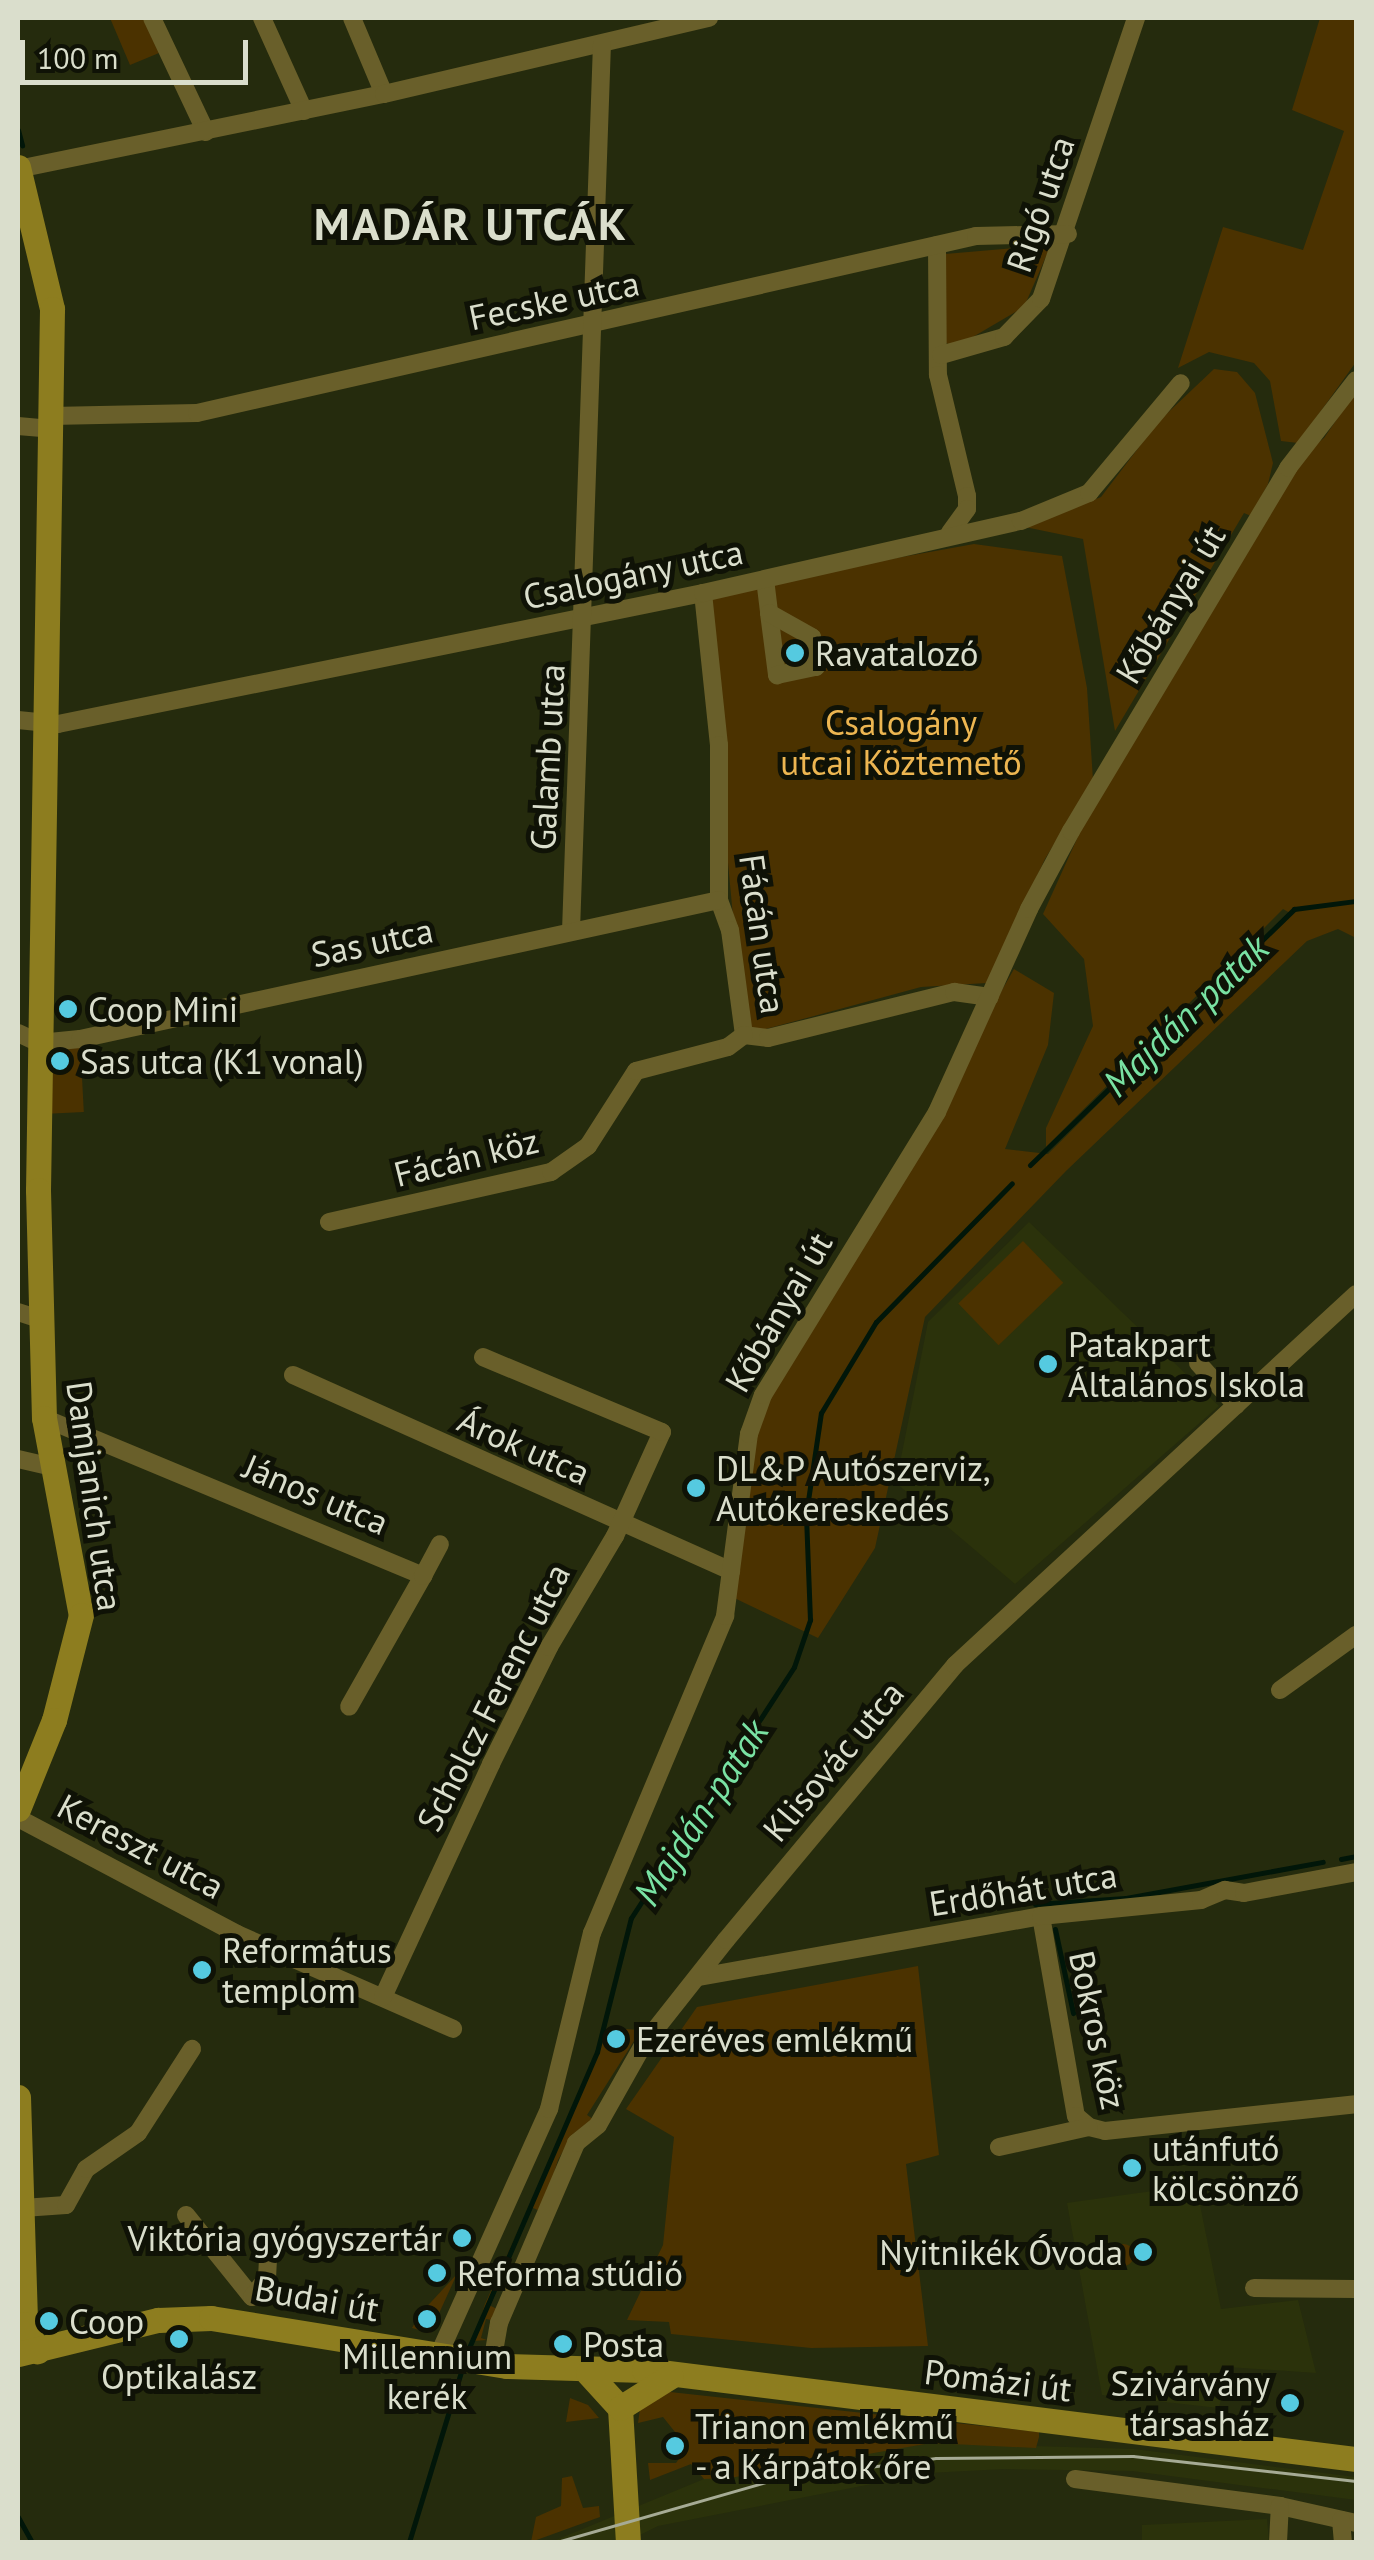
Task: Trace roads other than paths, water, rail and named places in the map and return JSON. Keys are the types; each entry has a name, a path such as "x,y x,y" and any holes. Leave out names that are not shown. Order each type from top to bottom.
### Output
{"main road":[{"name":"Damjanich utca","path":"18,1809 79,1637 76,1567 48,1466 29,1316 30,722 51,423 52,309 19,177"},
{"path":"18,2114 23,2208 19,2254 27,2353"},
{"name":"Budai út","path":"27,2353 158,2320 249,2310 445,2355 588,2373 623,2393"},
{"name":"Pomázi út","path":"623,2393 671,2376 1356,2459"},
{"path":"623,2393 628,2542"}],"street":[{"path":"152,18 206,132"},
{"path":"262,18 304,111"},
{"path":"352,18 384,94"},
{"path":"19,177 709,18"},
{"name":"Rigó utca","path":"941,354 984,348 1026,320 1068,234 1136,18"},
{"name":"Galamb utca","path":"571,931 586,618 602,45"},
{"name":"Fecske utca","path":"18,426 197,413 976,236 1068,234"},
{"path":"937,245 941,354 938,376 968,496 967,509 950,532"},
{"name":"Kőbányai út","path":"445,2355 550,2109 592,1933 717,1638 756,1410 938,1112 1071,832 1288,468 1356,380"},
{"name":"Csalogány utca","path":"30,722 586,618 765,579 950,532 1021,521 1090,492 1181,382"},
{"path":"765,579 769,613"},
{"name":"Fácán utca","path":"704,593 719,745 718,900 730,930 744,1034 768,1038 954,992 990,998"},
{"name":"Sas utca","path":"28,1038 718,900"},
{"name":"Fácán köz","path":"328,1222 551,1172 588,1146 636,1072 728,1046 744,1034"},
{"name":"Klisovác utca","path":"485,2362 576,2143 598,2125 642,2045 955,1666 1356,1294"},
{"name":"Scholcz Ferenc utca","path":"383,1996 548,1647 620,1526 660,1428 484,1357"},
{"path":"1198,1363 1236,1405"},
{"name":"Árok utca","path":"292,1375 620,1526 731,1570"},
{"name":"János utca","path":"44,1418 423,1576"},
{"path":"18,1460 48,1466"},
{"path":"349,1707 440,1544"},
{"path":"1280,1690 1356,1634"},
{"name":"Kereszt utca","path":"18,1818 238,1934 453,2029"},
{"name":"Erdőhát utca","path":"698,1977 1040,1916 1201,1900 1224,1890 1244,1893 1356,1872"},
{"name":"Bokros köz","path":"999,2148 1080,2134 1089,2126 1076,2116 1040,1916"},
{"path":"23,2208 66,2205 86,2169 138,2134 192,2049"},
{"path":"1089,2126 1105,2131 1356,2104"},
{"path":"186,2216 249,2310 267,2278 268,2256"},
{"path":"1254,2288 1356,2288"},
{"path":"1075,2479 1280,2506 1349,2522 1344,2542"},
{"path":"1278,2542 1280,2506"}],"waterway":[{"path":"18,130 22,145"},
{"name":"Majdán-patak","path":"1030,1165 1294,909 1356,901"},
{"name":"Majdán-patak","path":"468,2350 597,2052 631,1918 794,1667 810,1620 806,1514 821,1413 876,1322 1012,1183"},
{"path":"1341,1859 1356,1856"},
{"path":"1035,1904 1126,1898 1323,1862"},
{"path":"1055,1929 1073,2013"},
{"name":"Majdán-patak","path":"409,2542 463,2365"},
{"path":"18,2517 32,2542"}],"tram line":[{"path":"557,2542 773,2480 936,2458 1133,2456 1356,2481"}],"place":[{"name":"Ravatalozó","path":"795,653"},
{"name":"Coop Mini","path":"68,1009"},
{"name":"Sas utca (K1 vonal)","path":"60,1061"},
{"name":"Patakpart Általános Iskola","path":"1048,1364"},
{"name":"DL&P Autószerviz, Autókereskedés","path":"696,1488"},
{"name":"Református templom","path":"202,1970"},
{"name":"Ezeréves emlékmű","path":"616,2039"},
{"name":"utánfutó kölcsönző","path":"1132,2168"},
{"name":"Viktória gyógyszertár","path":"462,2238"},
{"name":"Nyitnikék Óvoda","path":"1143,2252"},
{"name":"Reforma stúdió","path":"437,2273"},
{"name":"Millennium kerék","path":"427,2319"},
{"name":"Coop","path":"49,2321"},
{"name":"Optikalász","path":"179,2339"},
{"name":"Posta","path":"563,2344"},
{"name":"Szivárvány társasház","path":"1290,2403"},
{"name":"Trianon emlékmű - a Kárpátok őre","path":"675,2446"}],"district":[{"name":"MADÁR UTCÁK","path":"471,224"}],"park label":[{"name":"Csalogány utcai Köztemető","path":"901,742"}]}
